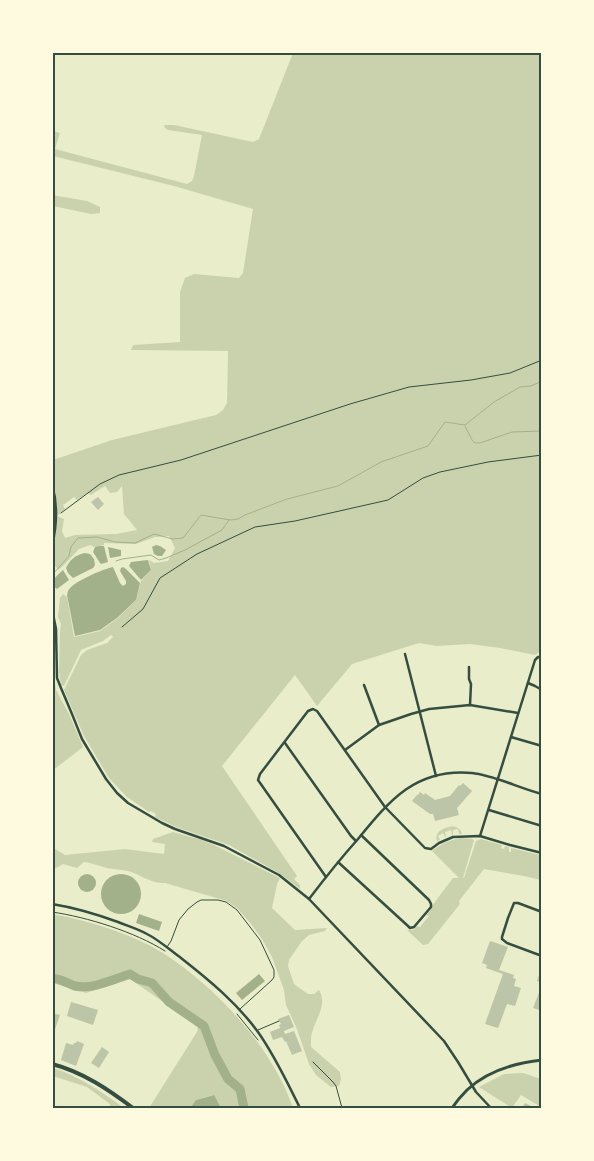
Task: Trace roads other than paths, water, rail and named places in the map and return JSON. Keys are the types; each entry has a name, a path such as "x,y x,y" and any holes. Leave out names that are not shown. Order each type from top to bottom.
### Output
{"main road":[{"path":"52,1064 70,1069 86,1077 133,1108"}],"street":[{"path":"52,484 56,498 57,516 52,546"},
{"path":"52,520 57,516"},
{"path":"52,609 56,629 57,678 82,739 106,779 117,793 150,817 175,829 224,846 279,875 310,899 444,1041 476,1092 491,1108"},
{"path":"406,654 436,776"},
{"path":"480,836 535,660 540,657"},
{"path":"469,667 471,684 470,705"},
{"path":"528,683 542,690"},
{"path":"364,685 379,725"},
{"path":"346,750 379,725 420,711 470,705 518,714"},
{"path":"326,878 258,780 260,774 310,710 313,709 317,711 346,750 384,807 427,849 431,849 439,842 453,837 480,836 510,846 542,853"},
{"path":"511,737 542,746"},
{"path":"285,743 356,841"},
{"path":"310,899 384,807 409,787 436,776 470,773 486,776 542,794"},
{"path":"488,810 542,826"},
{"path":"338,862 410,928 414,927 430,907 429,900 361,835"},
{"path":"542,912 514,903 502,937 507,943 542,956"},
{"path":"52,904 80,909 151,936 215,986 240,1010 257,1031 281,1068 300,1108"},
{"path":"452,1108 472,1086 498,1070 518,1063 542,1060"}],"lane":[{"path":"166,947 171,941 179,920 188,908 197,902 206,899 218,900 226,902 237,910 264,946 275,974 272,980 240,1010"},
{"path":"257,1031 279,1021"},
{"path":"313,1062 336,1086 342,1108"}],"waterway":[{"path":"52,575 69,556 71,547 78,538 97,537 115,542 135,543 154,534 173,539 183,538 201,515 230,520 238,519 287,499 338,486 381,462 428,446 445,422 465,425 494,402 520,387 531,386 542,380"},
{"path":"465,426 475,443 512,432 542,431"},
{"path":"116,561 151,555 159,560 166,558 222,530 229,520"},
{"path":"52,978 75,986 89,987 130,974 138,979 152,983 169,1002 204,1026 215,1055 228,1079 240,1089 244,1108"}]}
